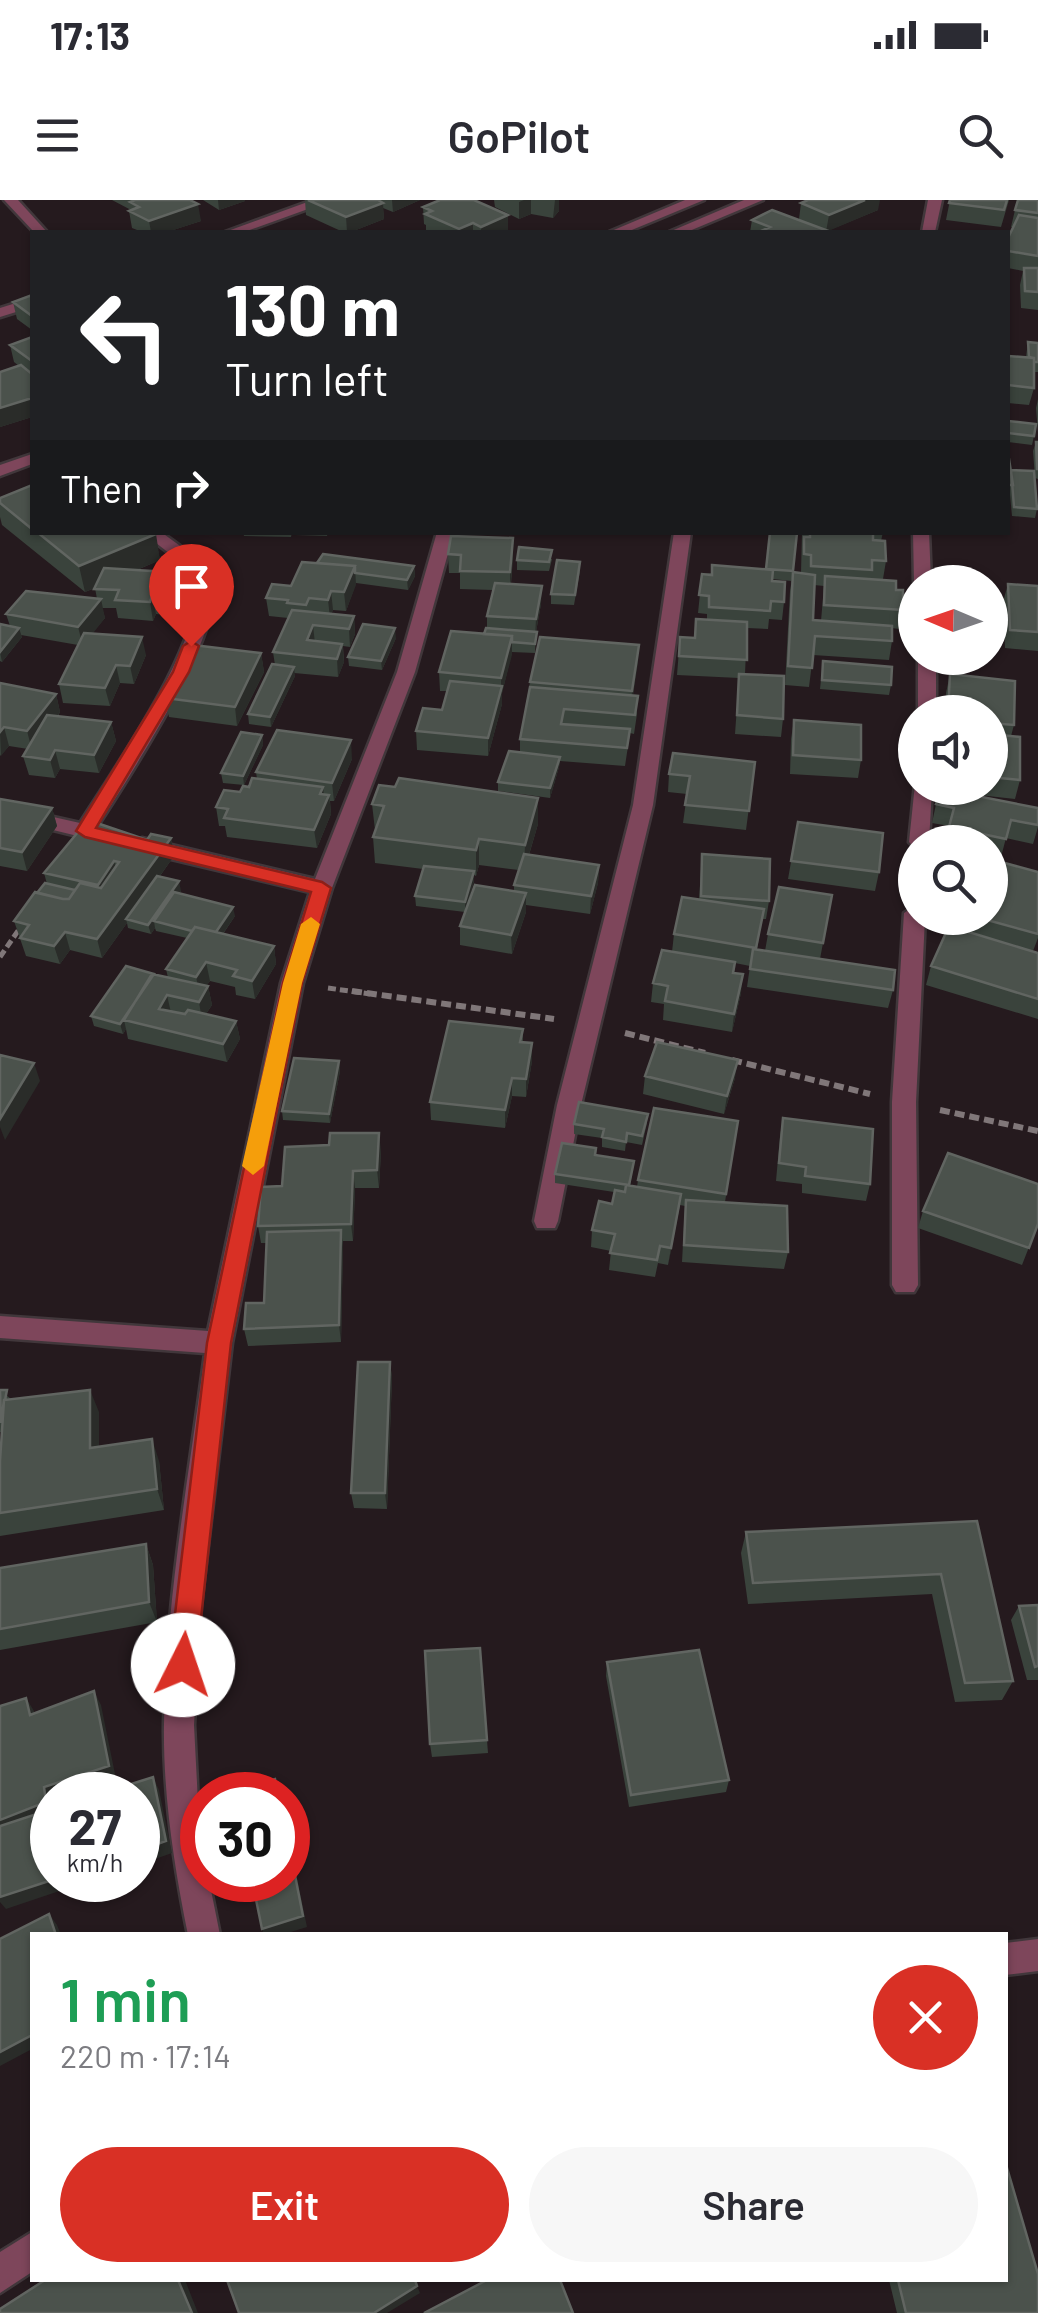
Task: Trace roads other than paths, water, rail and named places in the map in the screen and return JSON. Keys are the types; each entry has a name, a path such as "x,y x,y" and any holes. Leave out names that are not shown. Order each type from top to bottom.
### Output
{"street":[{"path":"11,200 39,230"},
{"path":"238,230 326,200"},
{"path":"621,230 697,200"},
{"path":"681,230 756,200"},
{"path":"928,230 934,200"},
{"path":"0,313 30,303"},
{"path":"0,472 30,460"},
{"path":"85,831 181,672 211,592 206,573 154,535"},
{"path":"203,1932 187,1852 178,1725 187,1604 219,1343 292,983 322,888 406,672 445,535"},
{"path":"546,1221 642,805 683,535"},
{"path":"921,535 922,565"},
{"path":"0,811 322,888"},
{"path":"905,1285 904,1102 914,935"},
{"path":"0,1327 219,1343"},
{"path":"1008,1958 1038,1955"},
{"path":"0,2275 30,2252"}]}
